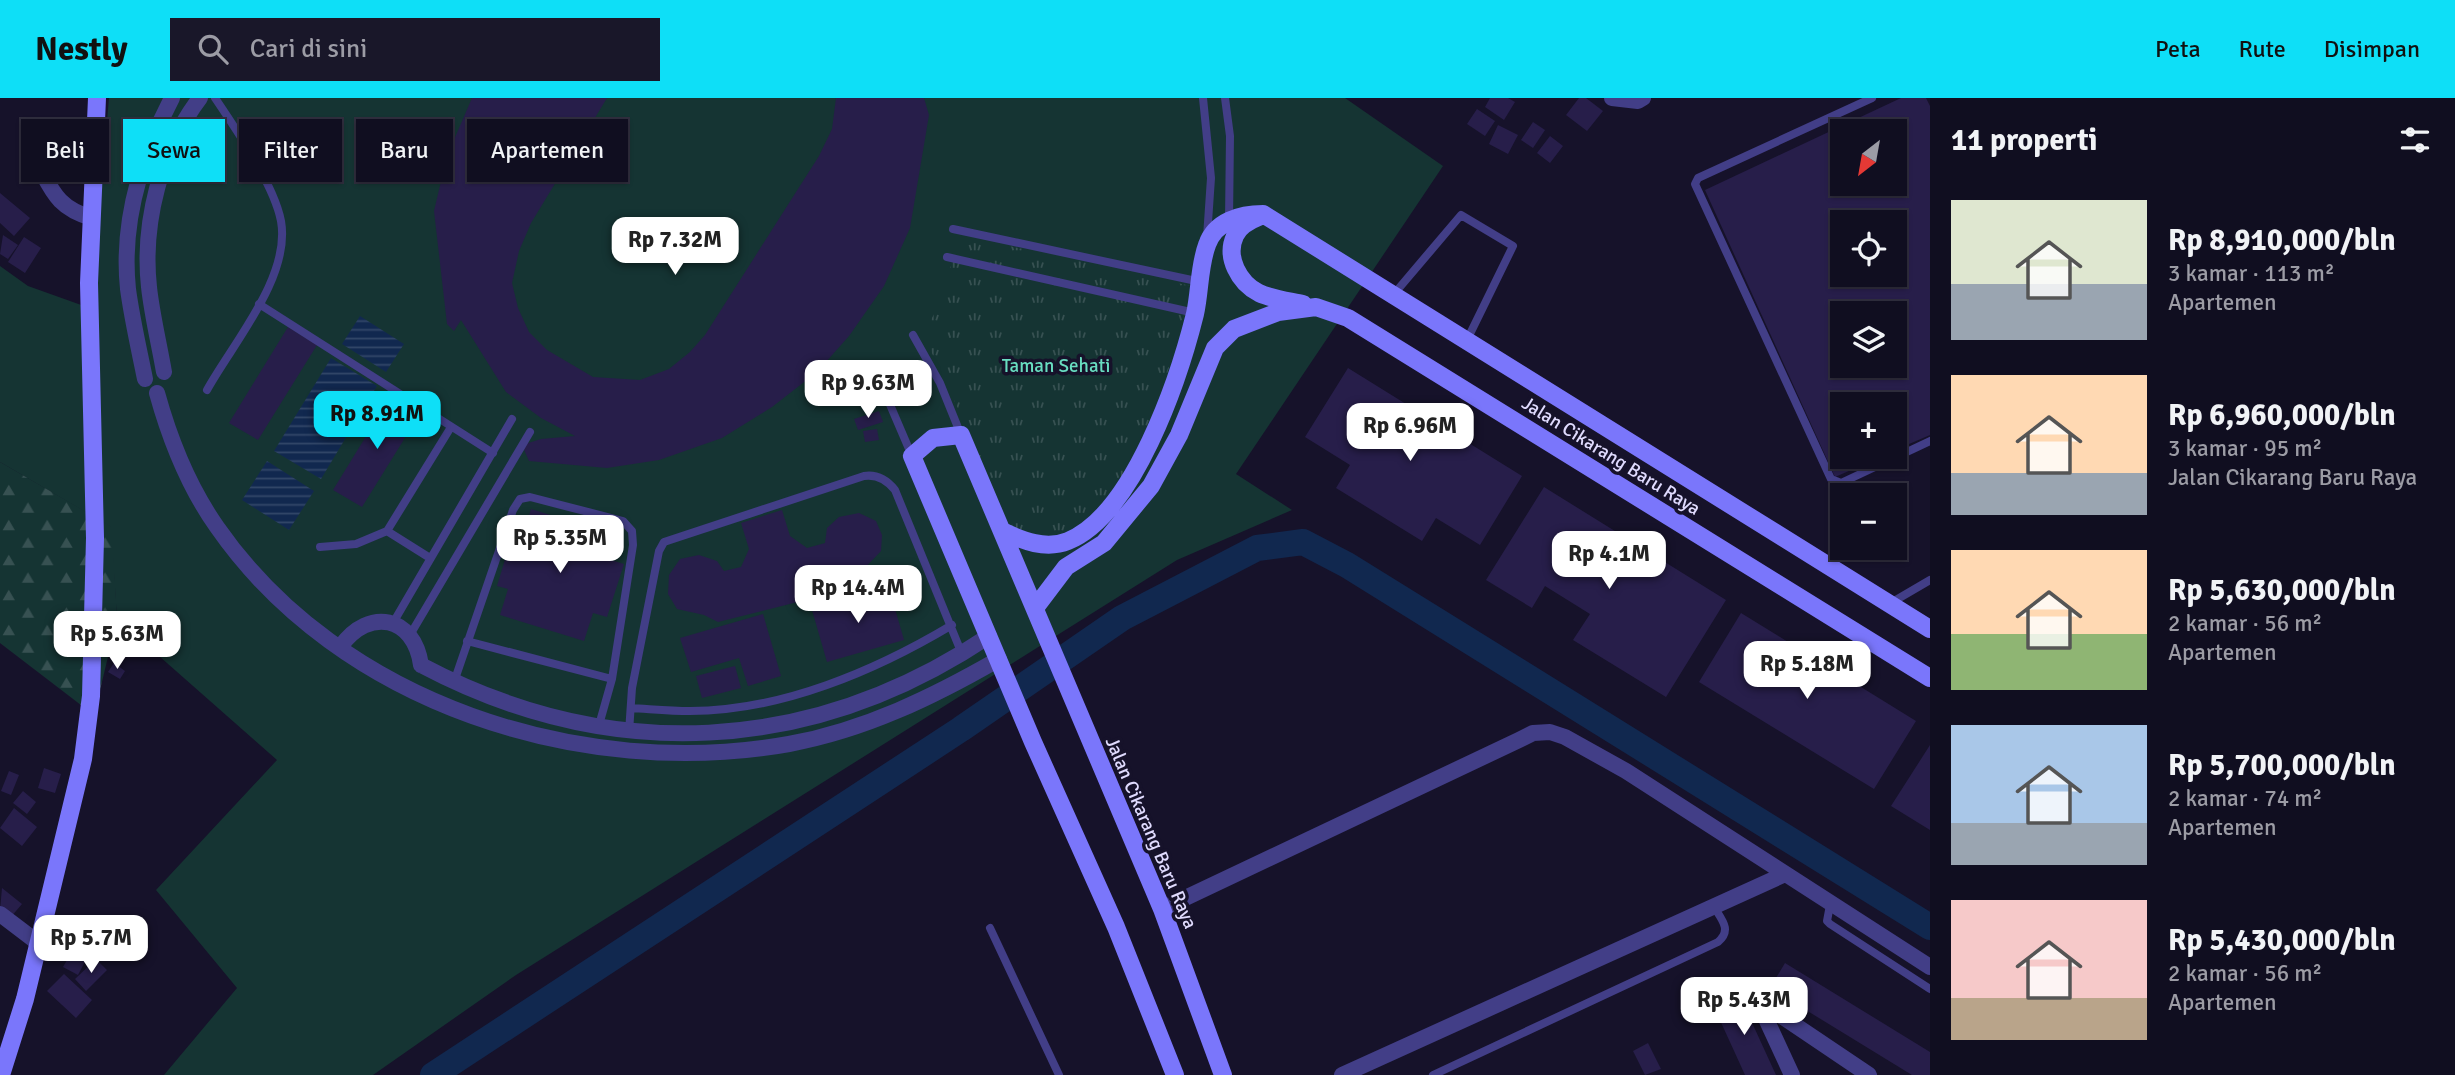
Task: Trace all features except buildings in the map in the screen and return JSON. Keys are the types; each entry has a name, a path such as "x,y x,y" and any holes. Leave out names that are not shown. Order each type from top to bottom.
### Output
{"main road":[{"path":"2,1066 37,942 83,760 91,696 95,550 89,283 97,98"},
{"path":"1002,531 1041,545 1068,541 1099,522 1134,475 1159,422 1195,313 1207,243 1228,220 1243,214 1263,214"},
{"path":"1263,214 1245,224 1235,235 1232,255 1236,272 1260,293 1316,307"},
{"name":"Jalan Cikarang Baru Raya","path":"1263,214 1930,629"},
{"name":"Jalan Cikarang Baru Raya","path":"1035,608 1066,567 1104,543 1151,486 1179,435 1215,348 1234,328 1259,317 1316,307 1349,318 1930,678"},
{"path":"961,435 933,438 912,456 1033,742 1116,927 1175,1075"},
{"name":"Jalan Cikarang Baru Raya","path":"961,435 1162,909 1223,1075"}],"street":[{"path":"172,98 153,134 133,200 127,237 128,288 145,379 149,390 157,393 187,475 233,549 272,592 341,646 408,687 459,711 512,730 623,752 691,754 791,744 846,730 940,692 999,659"},
{"path":"157,393 167,387 168,379 164,372 149,285 148,240 153,205 172,144 200,98"},
{"path":"1612,98 1638,102 1643,98"},
{"path":"49,182 65,208 92,218"},
{"path":"145,379 152,369 164,372"},
{"path":"341,646 362,625 377,621 393,623 410,635 421,665 454,682 525,710 629,732 729,732 826,715 919,679 989,636"},
{"path":"408,687 421,665"},
{"path":"1162,909 1526,736 1550,732 1626,771 1783,875 1930,967"},
{"path":"1342,1075 1783,875"},
{"path":"0,914 37,942"},
{"path":"1792,1075 1767,1021 1771,1014 1780,1015 1869,1075"}],"lane":[{"path":"207,390 259,304 277,257 281,222 273,197 215,98"},
{"path":"1203,98 1211,178 1207,243"},
{"path":"1225,98 1230,135 1228,220"},
{"path":"1872,98 1698,178 1695,184 1831,479 1840,483 1930,441"},
{"path":"1394,294 1461,215 1513,246 1468,340"},
{"path":"953,229 1200,282"},
{"path":"947,257 1195,313"},
{"path":"259,304 493,453"},
{"name":"Jalan Cikarang Baru Raya","path":"913,335 940,383 961,435"},
{"path":"879,379 912,456"},
{"path":"393,623 512,419"},
{"path":"320,547 356,544 387,531 451,427"},
{"path":"410,635 530,432"},
{"path":"629,732 659,551 664,541 864,475 872,474 895,490 962,654"},
{"path":"454,682 513,510 520,499 530,497 623,521 632,531 633,545 612,679 598,727"},
{"path":"387,531 430,558"},
{"path":"1889,604 1930,580"},
{"path":"631,708 692,711 746,705 793,694 904,653 952,625"},
{"path":"467,640 612,679"},
{"path":"1830,905 1827,921 1830,925 1930,989"},
{"path":"1433,1075 1718,942 1725,936 1726,928 1714,906"},
{"path":"990,928 1056,1073"}],"green space":[{"path":"109,98 1345,98 1443,166 1236,474 1292,510 1177,560 516,975 373,1075 164,1075 237,988 156,890 277,760 117,619 111,527 0,462 0,266 28,286 98,311 95,258 102,182 109,182"},
{"name":"Taman Sehati","path":"959,235 1191,286 1176,347 1163,385 1130,463 1110,496 1088,521 1065,534 1043,535 1007,525 970,434 923,334 942,300"},
{"path":"0,462 112,527 117,619 94,715 0,643"}],"water":[{"path":"360,316 404,344 386,372 342,344"},
{"path":"331,358 377,386 321,479 274,451"},
{"path":"267,461 314,491 289,530 242,500"}],"waterway":[{"path":"433,1075 961,729 1122,618 1257,548 1303,542 1347,565 1930,927"}]}
